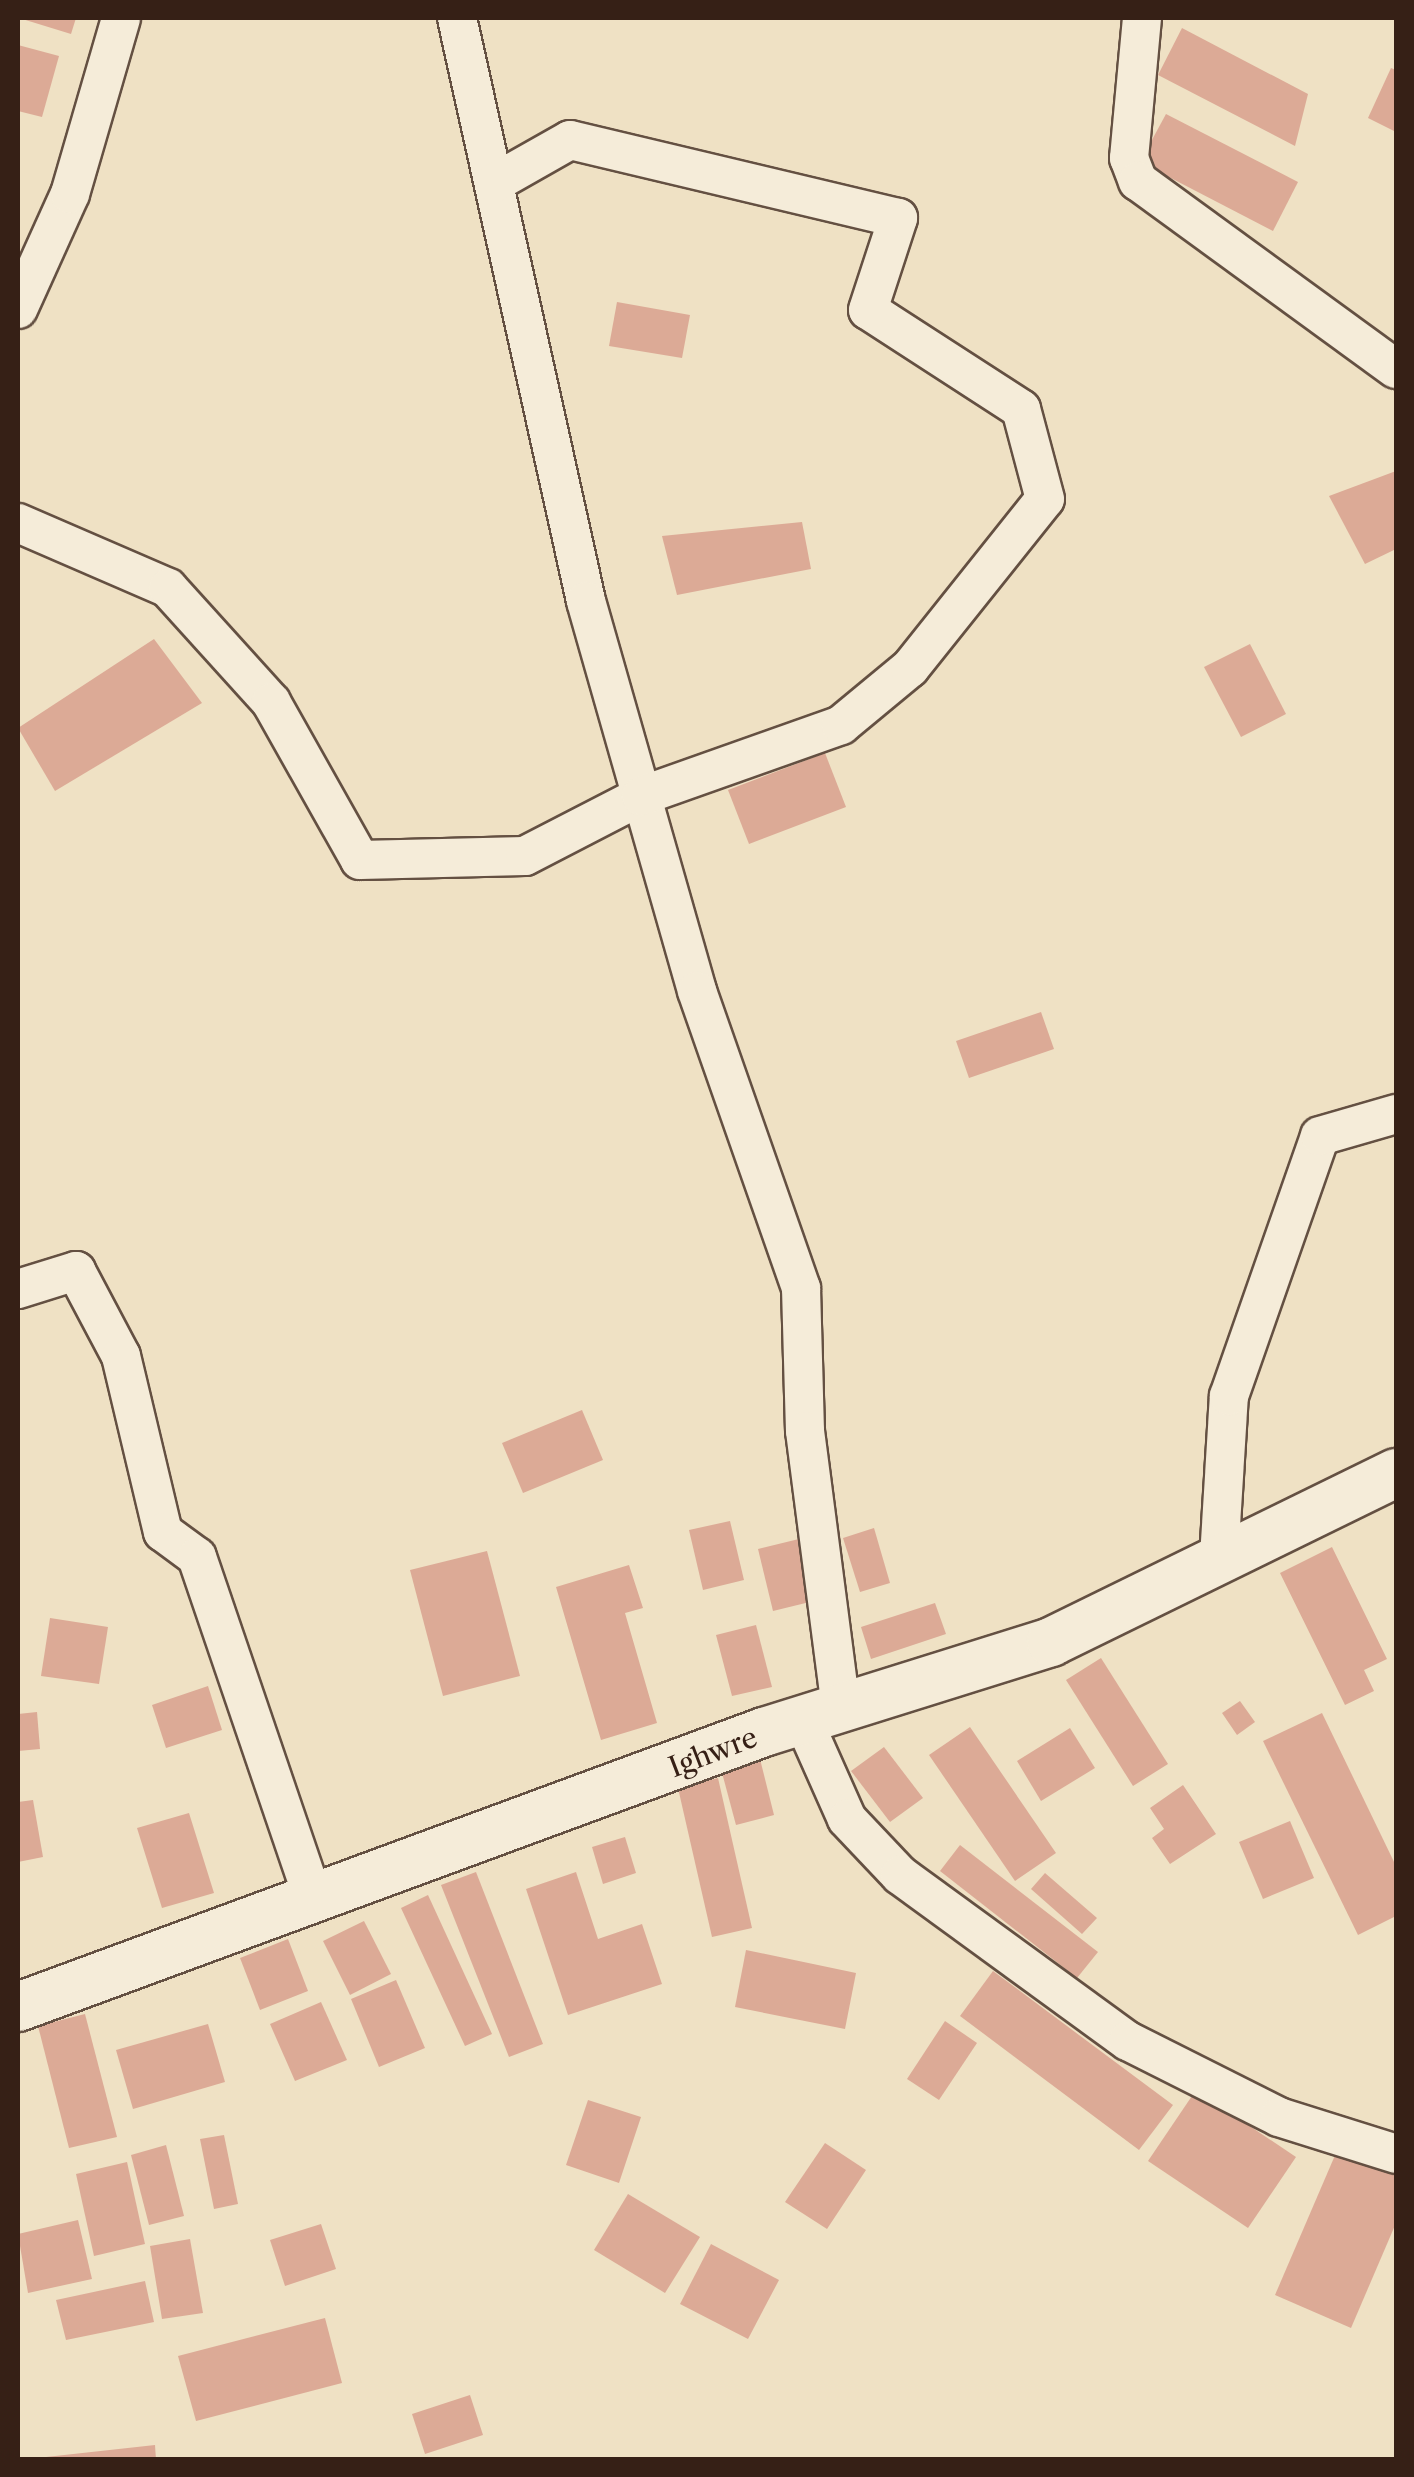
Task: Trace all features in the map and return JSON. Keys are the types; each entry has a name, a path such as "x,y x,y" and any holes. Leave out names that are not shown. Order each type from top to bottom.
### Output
{"street":[{"path":"18,309 70,194 121,18"},
{"path":"456,18 557,494 640,796 801,1288 805,1431 822,1714 847,1819 900,1875 1128,2041 1280,2117 1396,2154"},
{"path":"1142,18 1129,158 1138,182 1396,369"},
{"path":"18,522 168,588 271,702 360,860 525,856 640,796 842,725 910,668 1046,499 1021,409 868,310 898,218 570,140 494,183"},
{"path":"1219,1558 1229,1396 1320,1136 1396,1114"},
{"path":"18,1289 76,1271 121,1356 163,1532 198,1557 314,1900"},
{"name":"Ighwre","path":"18,2008 822,1714 1050,1642 1396,1472"}],"building":[{"path":"19,18 76,18 71,34"},
{"path":"1182,28 1308,94 1295,146 1158,75"},
{"path":"18,45 59,56 42,117 18,111"},
{"path":"1391,68 1396,70 1396,132 1368,118"},
{"path":"1166,114 1298,182 1273,231 1140,162"},
{"path":"617,302 690,315 682,358 609,346"},
{"path":"1396,471 1396,549 1365,564 1329,496"},
{"path":"802,522 811,569 677,595 662,536"},
{"path":"154,639 202,703 55,791 18,728"},
{"path":"1250,644 1286,714 1241,737 1204,667"},
{"path":"825,753 846,807 749,844 728,790"},
{"path":"1041,1012 1054,1049 969,1078 956,1041"},
{"path":"582,1410 603,1460 523,1493 502,1443"},
{"path":"730,1521 744,1580 703,1590 689,1530"},
{"path":"874,1528 890,1583 860,1592 843,1538"},
{"path":"803,1538 818,1600 773,1611 758,1549"},
{"path":"1332,1547 1387,1659 1364,1670 1374,1691 1345,1705 1280,1573"},
{"path":"487,1551 520,1676 443,1696 410,1570"},
{"path":"629,1565 643,1608 625,1613 657,1723 601,1740 556,1587"},
{"path":"935,1603 946,1634 871,1659 861,1627"},
{"path":"50,1618 108,1627 99,1684 41,1676"},
{"path":"756,1625 772,1687 732,1696 716,1635"},
{"path":"1101,1658 1168,1764 1133,1786 1066,1680"},
{"path":"208,1686 222,1730 166,1748 152,1705"},
{"path":"1240,1701 1255,1722 1237,1735 1222,1713"},
{"path":"37,1712 40,1749 18,1751 18,1714"},
{"path":"1322,1713 1396,1866 1396,1916 1358,1935 1263,1741"},
{"path":"970,1727 1056,1853 1015,1881 929,1755"},
{"path":"1070,1728 1095,1768 1041,1801 1017,1761"},
{"path":"884,1747 923,1798 890,1822 851,1771"},
{"path":"760,1759 774,1815 736,1825 721,1769"},
{"path":"718,1778 752,1928 712,1937 678,1788"},
{"path":"1183,1785 1216,1834 1170,1864 1152,1838 1164,1829 1150,1808"},
{"path":"33,1800 43,1857 18,1862 18,1802"},
{"path":"189,1813 214,1893 162,1908 137,1828"},
{"path":"1290,1821 1314,1878 1263,1899 1239,1842"},
{"path":"625,1837 636,1873 603,1884 592,1847"},
{"path":"960,1845 1098,1952 1077,1978 940,1871"},
{"path":"476,1872 543,2044 509,2057 441,1885"},
{"path":"576,1872 598,1939 642,1924 662,1984 568,2015 526,1889"},
{"path":"1045,1873 1097,1918 1082,1934 1031,1889"},
{"path":"428,1895 492,2034 465,2046 401,1908"},
{"path":"364,1921 391,1974 350,1995 323,1941"},
{"path":"288,1939 308,1991 260,2010 240,1958"},
{"path":"746,1950 856,1973 845,2029 735,2007"},
{"path":"993,1971 1173,2105 1139,2150 960,2016"},
{"path":"396,1980 425,2048 379,2067 351,1999"},
{"path":"321,2002 347,2060 295,2081 270,2024"},
{"path":"85,2014 117,2137 69,2148 38,2026"},
{"path":"945,2021 977,2043 939,2100 907,2079"},
{"path":"208,2024 225,2082 133,2109 116,2050"},
{"path":"1196,2090 1296,2157 1248,2228 1148,2161"},
{"path":"588,2100 641,2117 619,2183 566,2165"},
{"path":"224,2135 238,2204 214,2209 200,2139"},
{"path":"825,2143 866,2170 827,2229 785,2202"},
{"path":"166,2145 184,2216 149,2225 131,2155"},
{"path":"1339,2146 1396,2171 1396,2223 1351,2328 1275,2295"},
{"path":"127,2162 145,2244 94,2256 76,2174"},
{"path":"628,2194 700,2237 665,2293 594,2250"},
{"path":"78,2220 92,2279 28,2293 18,2234"},
{"path":"321,2224 336,2269 285,2286 270,2240"},
{"path":"190,2239 203,2313 162,2319 150,2246"},
{"path":"711,2244 779,2280 748,2339 680,2304"},
{"path":"145,2281 154,2322 66,2340 56,2300"},
{"path":"325,2318 342,2383 196,2421 178,2356"},
{"path":"470,2395 483,2435 425,2454 412,2414"},
{"path":"155,2445 156,2460 46,2460 46,2457"}]}
